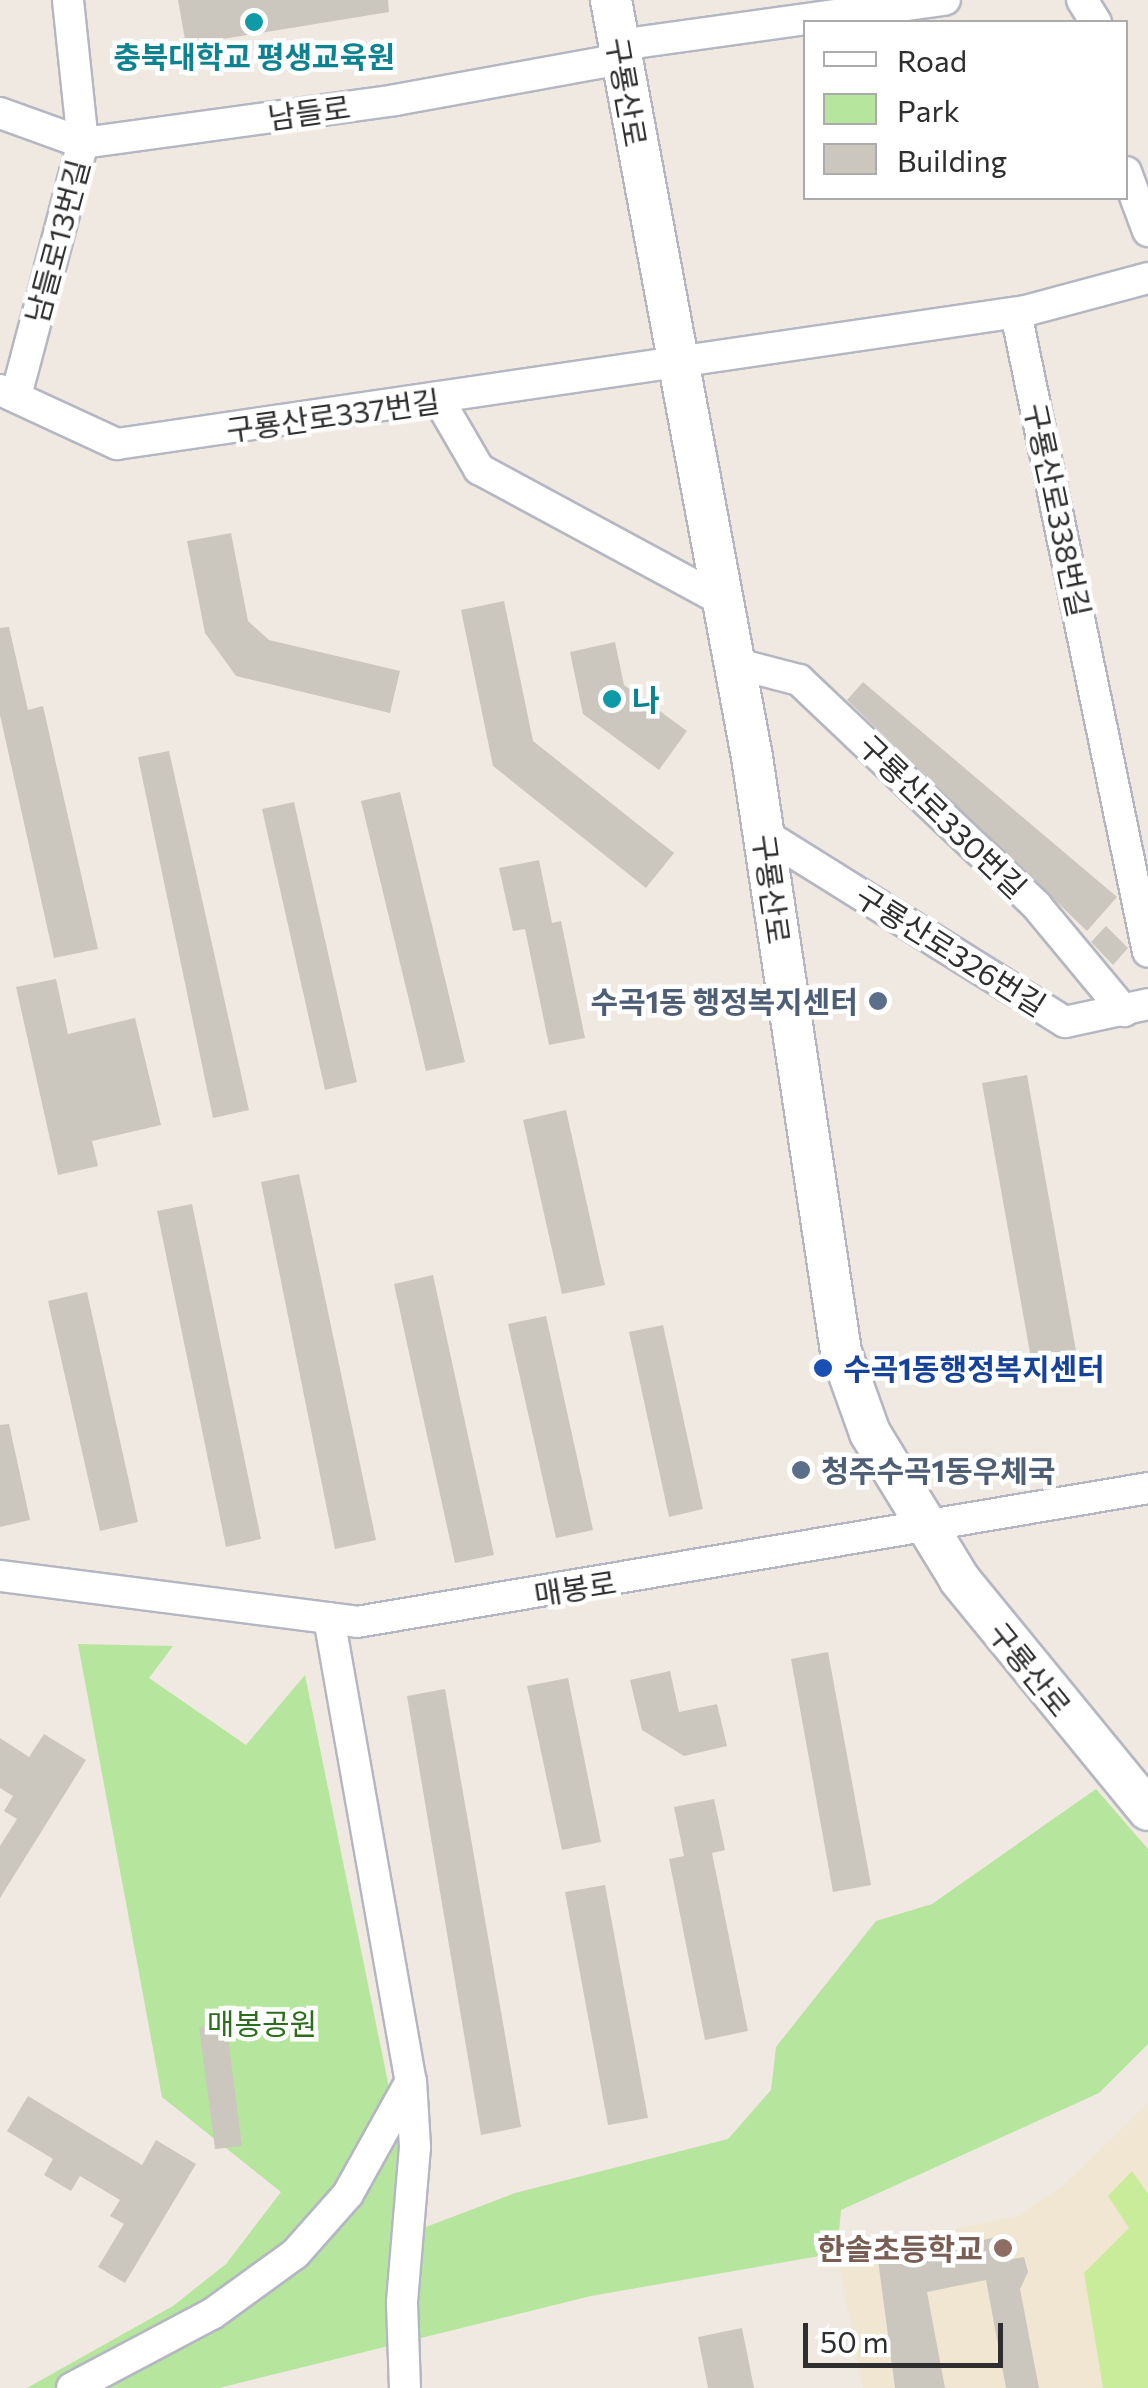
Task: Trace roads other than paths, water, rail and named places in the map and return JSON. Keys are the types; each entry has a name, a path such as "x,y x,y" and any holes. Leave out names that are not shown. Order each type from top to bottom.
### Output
{"street":[{"path":"68,0 83,143"},
{"name":"구룡산로","path":"611,0 764,834 841,1352 870,1433 926,1526 1033,1674 1148,1810"},
{"name":"남들로","path":"820,20 945,0"},
{"name":"남들로","path":"0,113 83,143 395,100 620,52 803,23"},
{"name":"남들로13번길","path":"8,393 83,143"},
{"path":"1128,177 1148,231"},
{"path":"676,363 1016,313 1148,278"},
{"name":"구룡산로338번길","path":"1016,313 1148,952"},
{"name":"구룡산로337번길","path":"8,393 118,444 440,402 676,363"},
{"path":"440,402 479,469 723,601"},
{"name":"구룡산로330번길","path":"734,663 800,680 1036,905 1136,1007"},
{"name":"구룡산로326번길","path":"764,834 1066,1022 1136,1007"},
{"name":"매봉로","path":"0,1576 357,1622 1148,1488"},
{"path":"329,1618 411,2081 415,2147 402,2303 405,2388"},
{"path":"72,2388 212,2314 295,2254 348,2194 411,2081"}],"place":[{"name":"충북대학교 평생교육원","path":"254,22"},
{"name":"나","path":"612,699"},
{"name":"수곡1동 행정복지센터","path":"878,1001"},
{"name":"수곡1동행정복지센터","path":"823,1368"},
{"name":"청주수곡1동우체국","path":"801,1470"},
{"name":"한솔초등학교","path":"1003,2248"}],"park label":[{"name":"매봉공원","path":"262,2023"}]}
